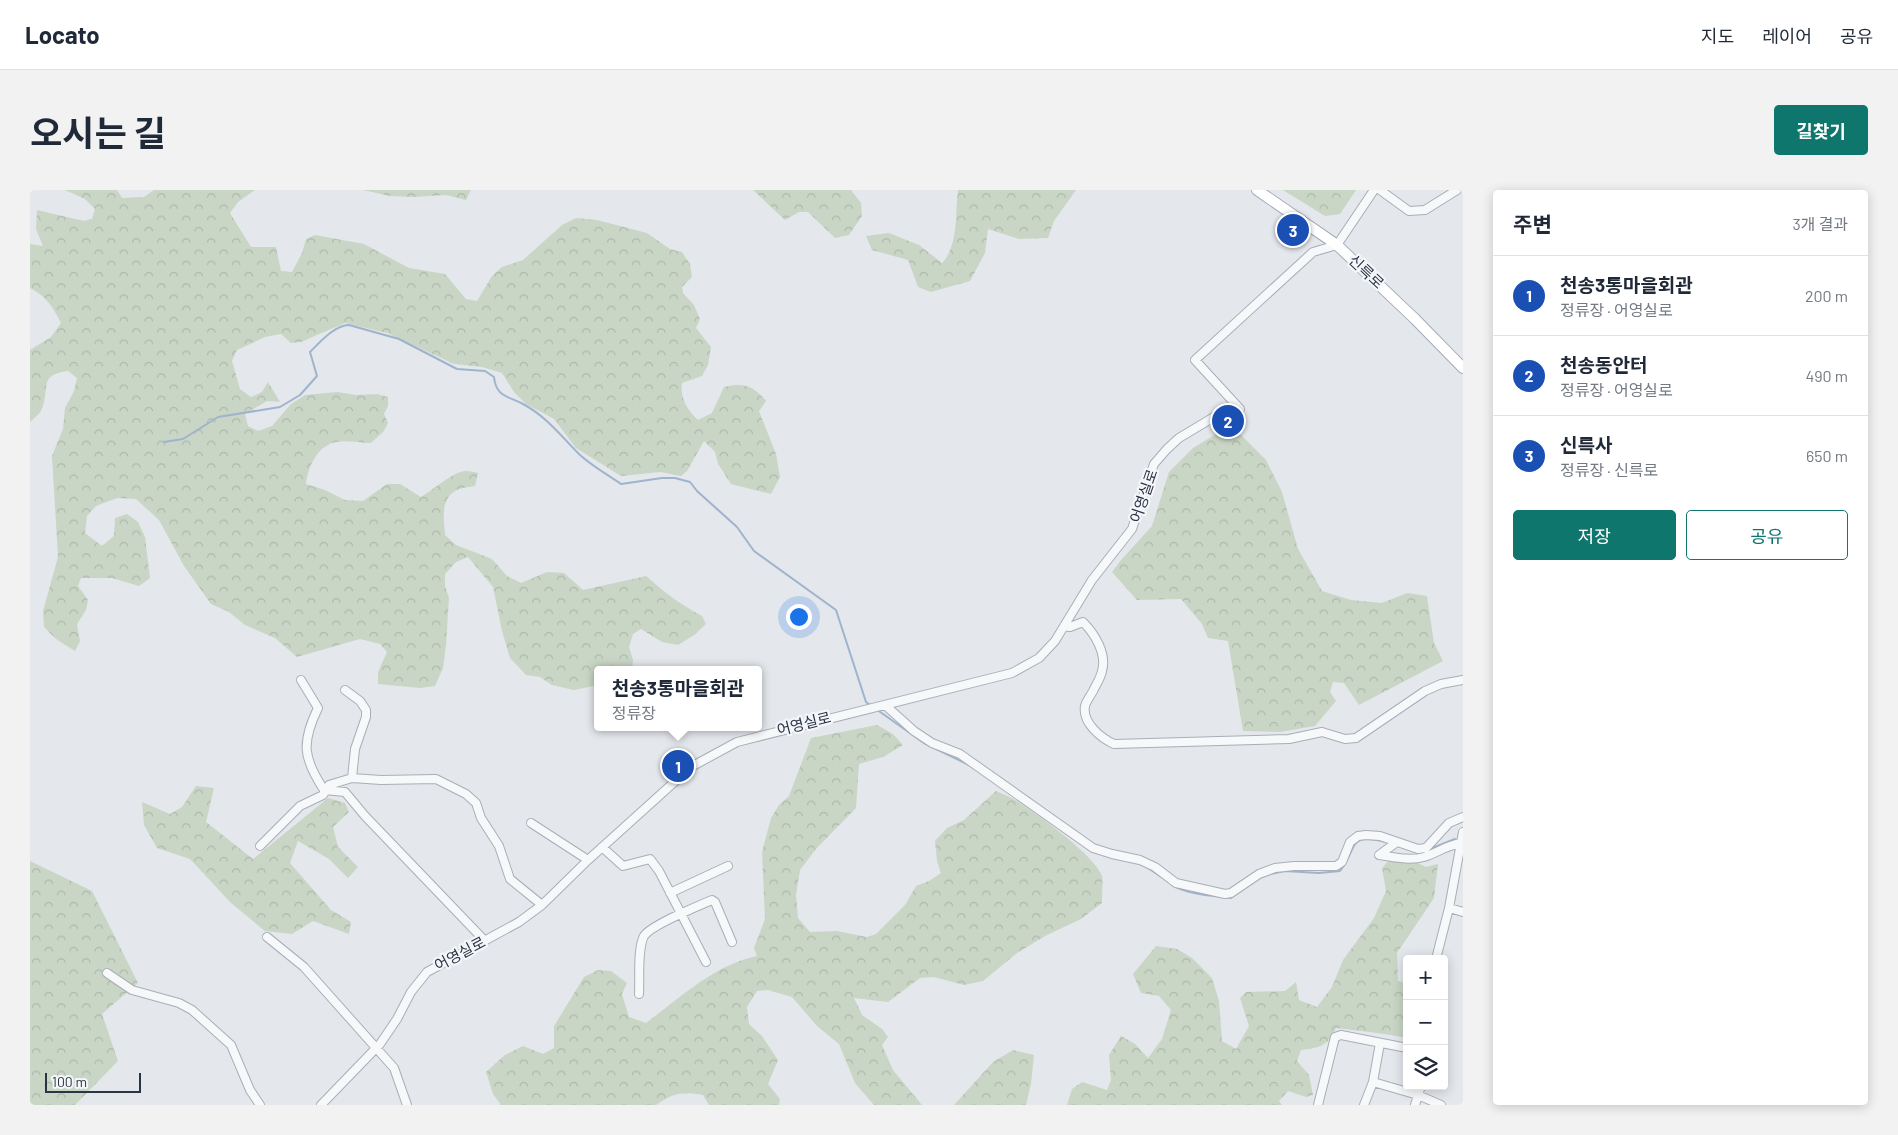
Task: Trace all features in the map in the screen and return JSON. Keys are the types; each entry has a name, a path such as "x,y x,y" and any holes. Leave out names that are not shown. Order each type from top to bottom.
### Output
{"main road":[{"name":"신륵로","path":"1257,190 1337,245 1415,319 1463,368"}],"street":[{"path":"1337,245 1374,190"},
{"path":"1380,190 1409,211 1425,210 1456,190"},
{"name":"어영실로","path":"321,1105 376,1047 397,1019 411,992 427,972 519,922 542,905 602,847 691,767 737,742 1012,673 1039,658 1055,641 1092,580 1132,529 1154,464 1179,438 1224,411 1240,409 1195,360 1313,252 1337,245"},
{"path":"1064,626 1070,627 1083,622 1090,628 1097,641 1102,655 1103,670 1085,706 1087,719 1095,732 1114,744 1289,739 1322,732 1345,739 1356,738 1425,691 1441,684 1463,680"},
{"path":"302,680 318,708 309,727 306,749 313,773 324,790"},
{"path":"345,690 360,701 366,710 366,717 355,749 352,778"},
{"path":"883,706 932,743 960,754 1093,848 1140,860 1155,867 1176,883 1225,894 1231,893 1258,874 1274,868 1336,866 1342,862 1350,842 1358,836 1366,834 1380,836 1418,849 1426,848 1449,823 1463,816"},
{"path":"260,846 300,806 323,795 324,790 329,785 352,778 380,780 436,779 466,794 476,803 481,818 499,846 510,879 542,905"},
{"path":"324,790 345,792 365,816 485,941"},
{"path":"532,823 588,860"},
{"path":"1437,955 1449,908 1463,832"},
{"path":"1397,842 1380,855 1411,859 1423,857 1441,848 1461,843"},
{"path":"602,847 624,866 650,859 659,871 706,962"},
{"path":"670,893 728,866"},
{"path":"640,994 641,946 644,936 657,926 712,900 716,902 732,942"},
{"path":"1449,908 1463,912"},
{"path":"267,937 304,967 394,1068 407,1105"},
{"path":"107,973 132,990 179,1003 192,1010 231,1044 250,1090 260,1105"},
{"path":"1318,1105 1335,1037 1341,1035 1403,1047"},
{"path":"1364,1105 1372,1082 1380,1043"},
{"path":"1372,1082 1418,1095 1441,1105"},
{"path":"1415,1105 1420,1090"}],"green space":[{"path":"65,190 117,190 122,198 144,197 154,190 255,190 238,202 230,213 251,247 276,247 281,271 292,272 302,253 306,239 315,235 364,244 409,268 445,274 466,299 477,301 492,276 502,267 523,260 562,225 576,218 597,220 647,233 670,249 682,252 690,264 692,277 682,287 683,293 694,305 700,319 696,328 711,347 708,365 702,376 682,383 683,399 698,420 712,413 724,387 748,386 762,396 766,401 759,411 776,454 780,477 771,494 731,484 718,464 715,452 704,441 687,471 681,476 661,472 621,476 576,448 554,419 526,404 514,392 502,373 482,367 454,364 387,333 345,323 301,342 291,343 281,334 265,337 237,350 232,361 240,389 251,397 262,392 268,382 280,402 267,401 245,414 248,426 258,431 272,426 291,404 305,395 337,392 356,395 377,394 388,397 388,406 384,414 388,423 384,431 371,443 340,441 329,444 311,464 306,484 325,490 345,500 363,501 387,484 400,484 421,497 456,474 466,471 478,473 475,486 455,491 450,495 445,505 445,535 456,545 492,559 507,576 521,583 547,572 564,573 583,590 646,576 673,598 702,616 706,624 694,635 678,645 662,642 641,629 633,634 629,647 633,660 632,666 594,666 594,686 574,690 552,685 540,677 526,675 510,658 493,587 468,557 456,562 445,574 445,586 449,598 446,645 443,668 435,686 420,688 378,684 378,672 387,652 380,644 360,639 297,657 275,638 245,625 229,612 211,604 184,566 159,520 136,499 117,498 96,506 87,516 85,533 102,546 114,536 115,518 127,514 138,522 145,537 150,578 139,586 112,578 81,578 78,586 88,600 86,610 77,624 80,641 75,651 56,639 44,627 43,611 58,557 52,456 63,429 65,408 74,391 77,378 68,371 52,376 48,380 41,411 30,422 30,350 51,337 61,323 48,302 30,288 30,244 43,246 36,229 37,210 84,221 92,219 95,209 85,199"},
{"path":"363,190 471,190 466,200 446,195 390,196"},
{"path":"753,190 851,190 861,203 862,216 849,235 835,238 808,212 799,212 785,220"},
{"path":"958,190 1076,190 1054,221 1048,238 1019,239 988,229 985,253 970,281 931,292 918,287 908,260 872,250 866,236 889,233 919,245 942,263 954,238"},
{"path":"1283,190 1356,190 1340,214 1325,216"},
{"path":"1231,425 1266,460 1282,492 1298,549 1322,591 1351,600 1382,603 1407,593 1427,596 1434,643 1443,661 1359,705 1344,683 1333,682 1330,692 1336,701 1315,726 1280,732 1243,731 1228,641 1208,638 1202,624 1181,599 1137,600 1112,572 1152,526 1169,472 1193,448"},
{"path":"877,725 893,734 903,745 883,757 859,764 856,808 816,849 800,870 796,895 798,918 810,932 837,931 867,937 876,934 905,905 916,886 929,881 941,873 937,861 935,841 947,828 964,820 996,791 1012,798 1066,837 1089,858 1102,876 1102,903 1081,919 1045,936 1017,953 983,981 964,985 934,977 920,978 888,1002 854,998 862,1015 882,1029 888,1037 882,1045 893,1070 922,1105 874,1105 855,1083 839,1044 817,1026 792,997 768,990 757,991 747,1007 749,1024 762,1036 778,1060 768,1084 780,1099 779,1105 709,1105 703,1095 689,1093 678,1094 656,1105 501,1105 493,1094 486,1072 505,1055 523,1046 543,1054 554,1048 554,1026 584,977 598,970 611,971 627,983 622,994 629,1017 646,1023 712,974 741,960 757,956 754,948 765,919 762,852 771,818 779,805 789,796 811,738"},
{"path":"196,786 214,788 206,822 253,859 328,798 345,803 349,812 333,827 338,847 358,867 348,878 329,859 298,841 290,863 331,910 351,922 349,934 313,921 292,934 265,931 231,903 190,859 157,848 144,825 142,802 170,814 182,807"},
{"path":"1391,858 1411,860 1426,867 1438,864 1434,898 1397,953 1398,981 1403,982 1403,1037 1336,1028 1330,1039 1323,1045 1301,1050 1297,1061 1309,1075 1313,1095 1306,1097 1288,1091 1279,1101 1282,1105 1067,1105 1072,1089 1082,1082 1107,1090 1111,1080 1109,1055 1121,1036 1135,1044 1148,1058 1162,1039 1171,1010 1159,996 1141,993 1133,974 1156,946 1177,949 1192,958 1212,978 1219,1001 1222,1041 1236,1049 1249,1026 1240,998 1246,992 1285,991 1296,982 1299,1000 1317,1007 1332,987 1343,960 1374,918 1386,891 1382,868"},
{"path":"30,861 92,891 138,983 102,1014 118,1061 75,1105 30,1105"},
{"path":"1013,1050 1034,1055 1031,1084 1026,1105 954,1105 993,1062"}],"waterway":[{"path":"164,442 183,439 218,417 280,407 300,395 317,376 310,352 328,335 344,326 349,325 399,339 457,369 485,371 494,377 495,384 500,392 539,414 580,455 621,484 662,478 675,478 690,482 697,491 737,527 754,551 836,610 866,702 870,705"},
{"path":"876,709 924,743 973,767"},
{"path":"1257,879 1285,871 1319,873 1340,871 1359,840 1374,839 1387,842"},
{"path":"1430,849 1455,839"},
{"path":"1103,855 1120,859"},
{"path":"1148,868 1169,882"},
{"path":"1172,885 1184,891 1200,894 1231,898 1233,896"}],"place":[{"name":"신륵사","path":"1293,230"},
{"name":"천송동안터","path":"1228,421"},
{"name":"천송3통마을회관","path":"678,766"}]}
